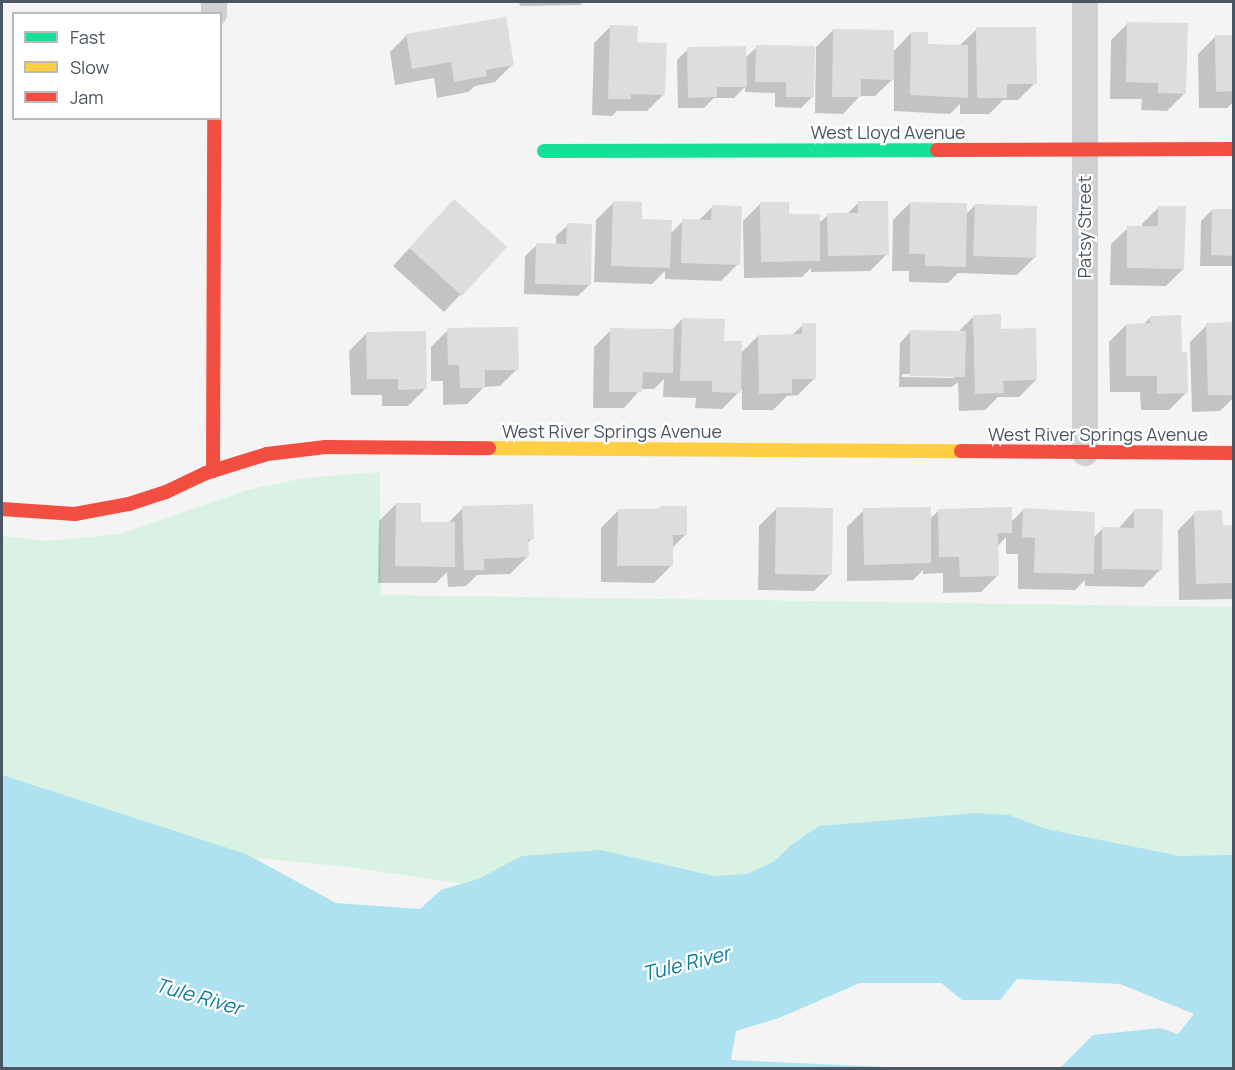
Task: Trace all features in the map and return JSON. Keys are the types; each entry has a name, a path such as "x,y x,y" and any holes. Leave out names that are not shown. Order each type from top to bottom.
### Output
{"street":[{"name":"Patsy Street","path":"1085,2 1085,453"},
{"path":"213,471 214,120"},
{"name":"West Lloyd Avenue","path":"543,151 1233,149"},
{"name":"West River Springs Avenue","path":"2,509 75,514 118,506 166,492 213,471 267,454 326,447 1233,453"}],"green space":[{"path":"380,472 381,595 1233,607 1233,891 673,915 349,867 2,833 2,536 47,541 120,534 247,490 304,478"}],"water":[{"name":"Tule River","path":"2,775 246,854 336,903 420,909 441,890 478,879 522,856 601,850 714,876 747,874 775,861 790,846 819,826 976,813 1009,815 1046,829 1180,856 1233,855 1233,1068 1060,1068 1093,1035 1160,1028 1178,1034 1194,1014 1120,984 1017,979 1000,1000 962,1000 941,983 860,983 779,1018 736,1031 731,1060 909,1068 2,1068"}],"building":[{"path":"506,17 514,65 486,70 487,76 454,82 451,62 412,69 406,34"},
{"path":"1127,22 1188,23 1186,94 1158,93 1158,83 1126,82"},
{"path":"610,25 638,26 637,42 667,43 665,95 631,94 631,99 608,99"},
{"path":"976,27 1036,27 1037,84 1007,84 1007,98 977,98"},
{"path":"833,29 894,30 894,80 861,79 861,97 832,97"},
{"path":"911,32 928,32 928,44 968,45 968,98 910,95"},
{"path":"1215,35 1234,35 1234,91 1216,92"},
{"path":"756,45 815,46 814,97 786,97 786,82 755,82"},
{"path":"746,46 747,87 717,87 717,97 688,98 687,47"},
{"path":"454,199 507,247 462,296 409,248"},
{"path":"613,201 642,202 642,219 672,220 670,268 611,266"},
{"path":"858,201 888,201 889,255 828,256 827,213 858,213"},
{"path":"760,202 789,202 789,214 820,214 820,261 761,262"},
{"path":"910,202 967,203 966,267 925,266 925,254 909,254"},
{"path":"975,204 1037,206 1036,258 973,256"},
{"path":"712,205 742,206 740,265 681,263 682,219 711,220"},
{"path":"1158,206 1186,206 1184,269 1127,268 1127,226 1158,226"},
{"path":"1212,209 1234,209 1234,256 1211,255"},
{"path":"567,223 592,224 591,285 535,284 536,243 566,244"},
{"path":"1001,314 1001,329 1036,328 1037,380 1003,381 1004,393 975,394 973,315"},
{"path":"1181,315 1182,352 1187,352 1188,393 1157,394 1157,376 1126,376 1126,324 1150,323 1150,316"},
{"path":"682,318 725,319 724,341 742,341 741,393 712,392 712,381 680,381"},
{"path":"1234,322 1234,395 1208,395 1206,323"},
{"path":"802,323 816,323 816,379 792,379 792,393 759,394 758,335 802,334"},
{"path":"518,327 519,370 485,370 485,388 460,388 459,365 448,365 447,328"},
{"path":"610,328 674,329 673,373 643,372 642,392 609,392"},
{"path":"910,330 966,331 965,377 910,376"},
{"path":"426,331 427,389 398,390 398,379 367,379 366,332"},
{"path":"396,503 421,503 421,522 455,522 455,567 395,566"},
{"path":"533,504 534,539 528,539 529,557 484,559 484,570 464,570 462,506"},
{"path":"660,506 687,506 687,535 673,535 673,566 617,566 618,509 660,509"},
{"path":"776,507 833,508 832,575 775,574"},
{"path":"931,507 931,563 864,565 863,508"},
{"path":"1012,507 1012,533 998,533 999,576 960,577 959,557 939,557 938,509"},
{"path":"1023,508 1095,512 1094,574 1034,573 1035,538 1022,537"},
{"path":"1134,509 1163,509 1162,570 1102,569 1102,527 1134,528"},
{"path":"1222,510 1223,526 1234,525 1234,583 1196,584 1194,511"}],"traffic: fast":[{"path":"544,151 937,150"}],"traffic: slow":[{"path":"489,448 961,451"}],"traffic: jam":[{"path":"213,471 214,120"},
{"path":"937,150 1234,149"},
{"path":"2,509 75,514 129,504 166,492 206,473 267,454 326,447 489,448"},
{"path":"961,451 1234,453"}]}
